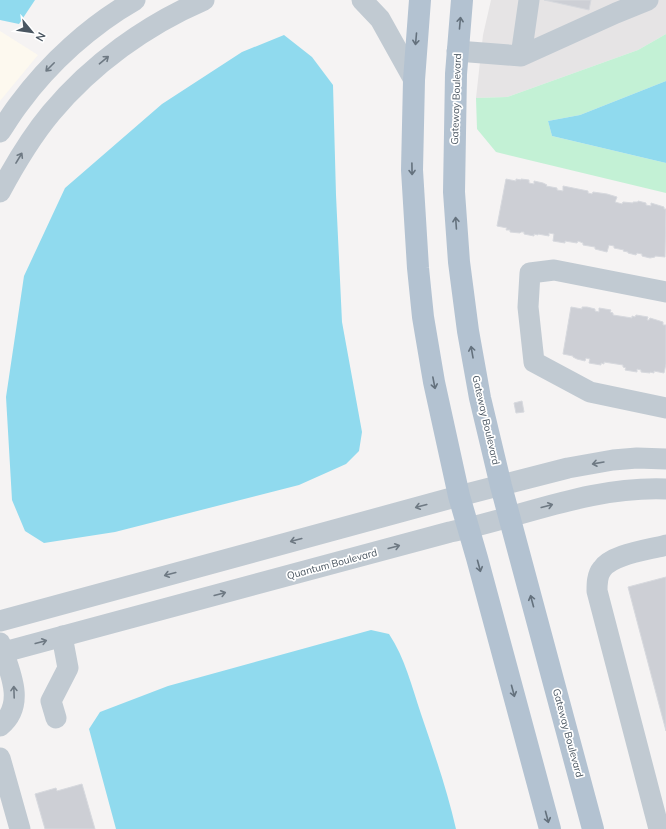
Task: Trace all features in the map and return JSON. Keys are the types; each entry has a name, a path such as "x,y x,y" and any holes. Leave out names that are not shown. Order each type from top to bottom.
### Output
{"main road":[{"path":"420,0 414,80 412,170 418,268 423,317 434,382 459,496 469,528 550,829"},
{"name":"Gateway Boulevard","path":"462,0 455,109 454,192 459,262 468,331 480,398 501,486 593,829"}],"street":[{"path":"0,132 19,104 42,76 66,52 98,25 135,0"},
{"path":"0,192 26,146 34,135 51,112 85,77 107,57 134,38 186,8 204,0"},
{"path":"362,0 380,19 414,80"},
{"path":"521,56 529,0"},
{"path":"458,51 521,56 617,6 648,0"},
{"path":"666,292 554,270 530,274 528,307 534,362 590,392 666,408"},
{"path":"0,621 459,496 568,468 613,460 637,458 666,459"},
{"name":"Quantum Boulevard","path":"1,650 62,636 567,501 596,494 626,490 666,489"},
{"path":"659,829 597,590 597,580 601,569 619,557 666,545"},
{"path":"56,718 51,701 68,668 62,636"},
{"path":"0,726 12,712 15,696 14,685 1,650"},
{"path":"0,758 20,829"}],"shaded area":[{"path":"491,0 666,0 666,34 638,50 507,97 476,98 483,35"},
{"path":"0,31 38,55 0,101"}],"green space":[{"path":"666,34 666,81 580,115 548,121 552,136 666,163 666,193 496,152 477,129 476,98 507,97 638,50"}],"water":[{"path":"0,0 35,0 19,24 0,20"},
{"path":"284,35 312,57 333,85 342,322 362,432 359,451 346,464 299,485 115,532 44,543 25,531 12,500 6,397 24,276 65,188 162,104 242,52"},
{"path":"666,81 666,163 552,136 548,121 580,115"},
{"path":"371,630 389,634 404,663 440,771 456,829 116,829 89,729 100,712 168,686"}],"building":[{"path":"544,0 591,0 589,10"},
{"path":"506,179 516,181 516,179 529,180 529,183 534,184 534,181 563,191 563,186 588,191 588,193 592,194 593,192 607,194 617,197 615,202 622,204 623,202 633,203 638,201 646,203 646,205 651,206 651,203 664,207 664,209 666,209 665,257 655,256 650,258 637,253 636,255 609,245 607,252 595,249 595,247 583,245 583,243 578,241 577,243 565,241 565,243 553,241 554,234 549,233 549,236 534,234 534,236 524,234 524,232 510,232 510,230 506,230 507,228 497,226"},
{"path":"571,307 582,309 582,307 587,307 595,309 595,311 599,312 599,308 611,310 610,312 613,313 613,315 632,318 632,316 635,317 636,315 648,317 647,320 650,318 663,322 663,325 666,325 666,364 664,373 654,371 654,373 641,372 641,370 637,369 637,372 625,370 626,368 623,367 623,365 604,362 604,364 601,363 601,365 589,363 590,359 586,358 585,361 563,354"},
{"path":"522,401 524,412 516,413 514,403"},
{"path":"666,577 666,731 628,587"},
{"path":"82,784 95,829 45,829 35,794 56,788 57,791"}]}
